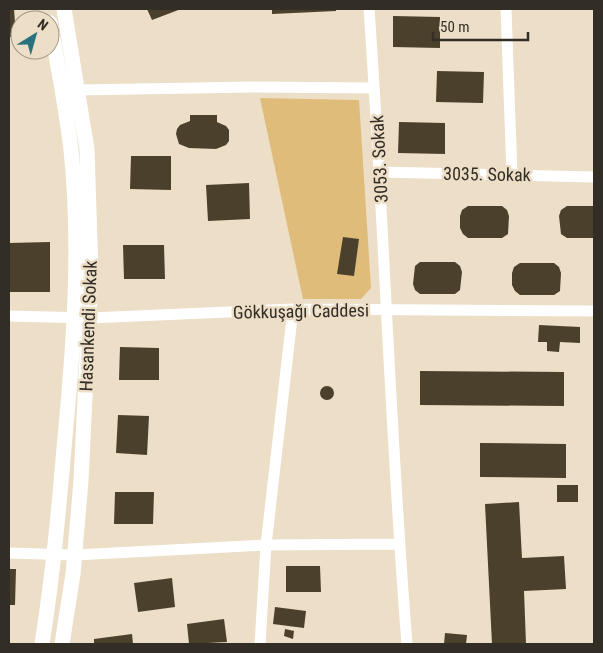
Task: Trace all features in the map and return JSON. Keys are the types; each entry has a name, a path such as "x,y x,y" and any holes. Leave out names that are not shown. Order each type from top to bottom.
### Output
{"main road":[{"name":"Hasankendi Sokak","path":"62,644 75,555 90,318 89,178 79,90 64,9"},
{"name":"Hasankendi Sokak","path":"42,644 55,554 74,317 75,246 71,151 57,60"}],"street":[{"name":"3053. Sokak","path":"369,9 380,172 399,544 407,644"},
{"path":"506,9 512,175"},
{"path":"79,90 251,87 374,88"},
{"name":"3035. Sokak","path":"380,172 594,177"},
{"path":"260,644 266,545 293,309"},
{"name":"Gökkuşağı Caddesi","path":"9,316 90,318 293,309 594,310"},
{"path":"9,553 75,555 266,545 399,544"}],"shaded area":[{"path":"260,98 359,100 371,288 361,299 303,299"}],"building":[{"path":"9,9 14,9 10,10 9,37"},
{"path":"147,9 181,9 152,20"},
{"path":"272,9 336,9 336,11 272,14"},
{"path":"393,16 440,17 440,48 393,47"},
{"path":"437,71 484,72 483,103 436,102"},
{"path":"190,115 217,115 217,122 226,126 229,130 229,141 226,145 216,149 189,148 179,144 176,134 177,129 180,125 190,121"},
{"path":"399,122 445,123 445,154 398,153"},
{"path":"131,156 171,156 171,190 130,189"},
{"path":"249,183 250,219 208,221 206,185"},
{"path":"468,206 502,206 507,210 509,216 508,234 502,238 468,238 460,228 460,216 462,210"},
{"path":"567,206 594,206 594,238 567,238 561,234 559,216 561,210"},
{"path":"343,237 359,239 354,276 337,274"},
{"path":"50,242 50,292 9,292 9,243"},
{"path":"123,245 164,245 165,279 124,279"},
{"path":"420,262 455,262 460,266 462,272 460,290 455,294 420,294 415,290 413,284 415,266"},
{"path":"520,263 554,263 559,267 561,273 560,291 554,295 520,295 512,285 512,273 514,267"},
{"path":"539,325 580,327 580,343 560,342 559,352 547,351 547,342 538,342"},
{"path":"120,347 159,348 159,380 119,380"},
{"path":"420,371 564,372 564,406 420,405"},
{"path":"324,386 330,386 334,393 330,400 324,400 320,396 320,390"},
{"path":"118,415 149,416 147,455 116,453"},
{"path":"480,443 566,444 566,478 480,477"},
{"path":"557,485 578,485 578,502 557,502"},
{"path":"115,492 154,492 153,524 114,524"},
{"path":"519,502 522,558 564,556 566,589 524,591 526,644 492,644 485,504"},
{"path":"286,566 320,566 321,592 286,592"},
{"path":"9,569 16,569 15,605 9,605"},
{"path":"172,578 175,607 138,612 134,583"},
{"path":"275,607 306,611 304,628 273,624"},
{"path":"224,619 227,642 189,644 187,624"},
{"path":"285,629 294,631 293,639 284,636"},
{"path":"445,633 467,635 466,644 444,644"},
{"path":"132,634 133,644 94,644 94,639"}]}
